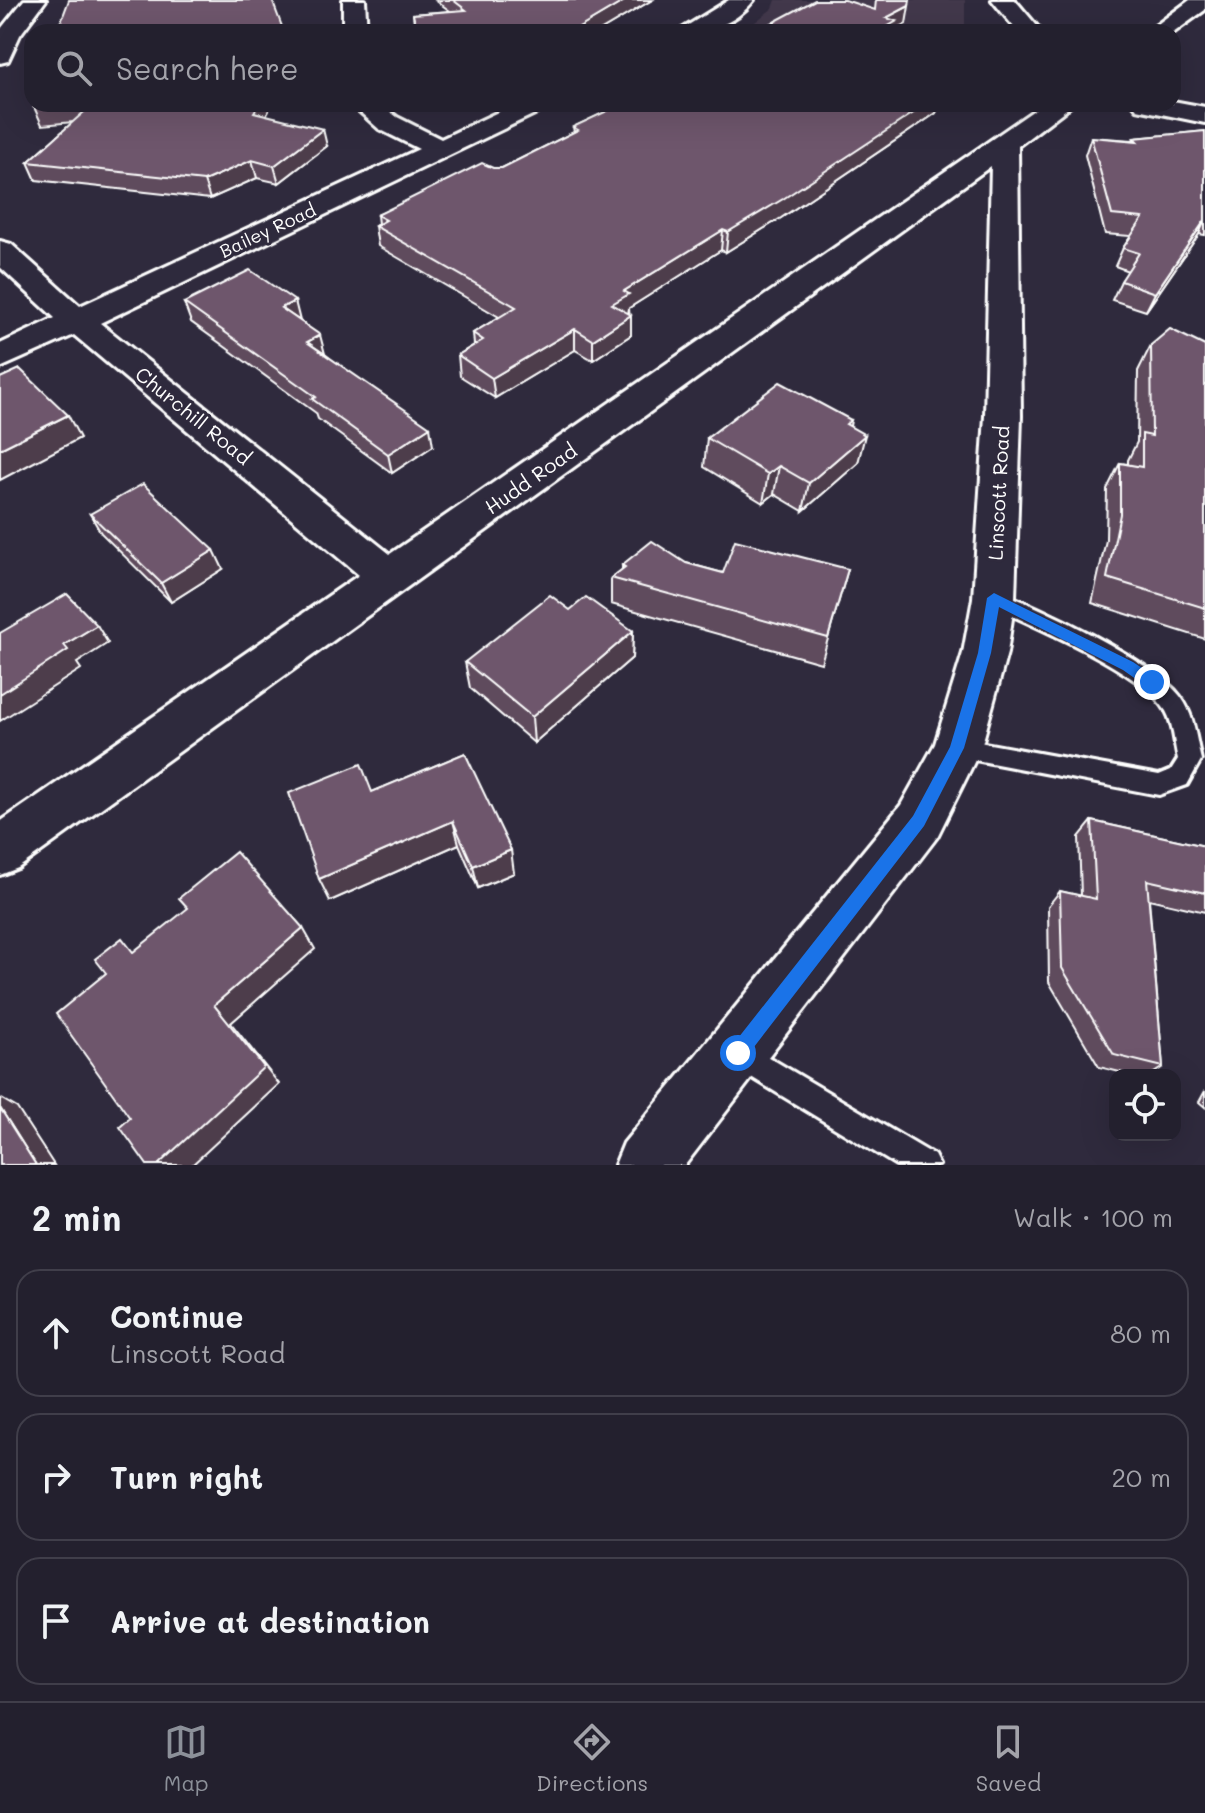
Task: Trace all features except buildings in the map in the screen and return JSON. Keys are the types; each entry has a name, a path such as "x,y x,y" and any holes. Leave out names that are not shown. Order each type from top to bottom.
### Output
{"street":[{"path":"0,56 9,34 35,0"},
{"path":"354,0 355,24"},
{"path":"707,24 722,17 743,0"},
{"path":"1003,0 1023,24"},
{"path":"1170,24 1205,0"},
{"path":"1181,111 1205,115"},
{"path":"374,112 388,123 441,149"},
{"name":"Bailey Road","path":"0,357 519,112"},
{"name":"Hudd Road","path":"0,851 1049,112"},
{"name":"Linscott Road","path":"646,1165 738,1053 919,821 957,748 985,653 994,598 1003,416 1005,144"},
{"name":"Churchill Road","path":"0,250 77,321 390,577"}],"lane":[{"path":"957,748 1159,785 1179,778 1190,760 1173,703 1152,682 1128,666 994,598"},
{"path":"738,1053 924,1165"}],"shaded area":[{"path":"776,0 965,0 965,24 753,24 773,8"}],"route":[{"path":"738,1053 919,821 957,748 985,653 994,598 1128,666 1152,682"}]}
